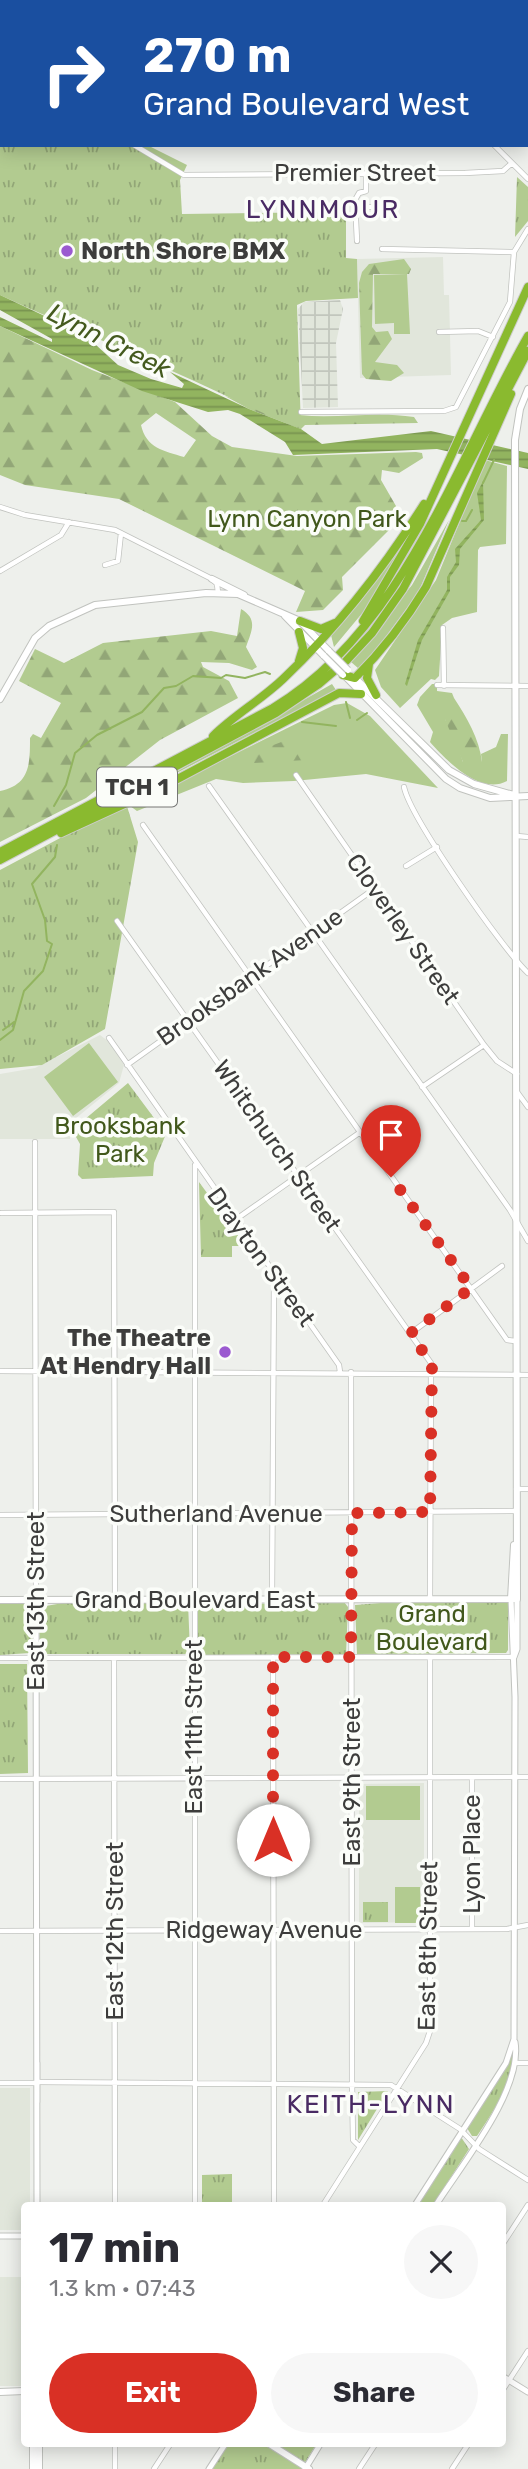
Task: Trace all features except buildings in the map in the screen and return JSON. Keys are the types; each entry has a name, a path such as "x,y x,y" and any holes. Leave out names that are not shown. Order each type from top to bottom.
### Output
{"highway":[{"path":"350,641 420,524 528,287"},
{"name":"TCH 1","path":"0,852 302,690 387,598 486,431 528,337"},
{"path":"346,673 355,678 369,664 412,610 426,587 471,482 486,431 528,353"},
{"name":"TCH 1","path":"0,860 276,713 333,673 360,647 393,604 458,476"},
{"path":"207,743 225,724 266,694 318,645 391,556 438,480"},
{"path":"300,621 321,629 337,621"},
{"path":"298,664 303,648 299,632"},
{"path":"369,664 367,677 376,695"},
{"path":"28,845 170,783 339,693 361,694"}],"main road":[{"path":"514,1599 517,1093 515,440 528,388"},
{"path":"212,579 300,621 318,645"},
{"path":"0,699 35,638 49,626 82,609 218,593 245,596"},
{"path":"285,616 299,632 327,653 361,694 446,779 490,798 528,796"},
{"path":"355,678 376,695 449,770 474,784 517,796"},
{"name":"Grand Boulevard East","path":"0,1600 514,1599"},
{"path":"0,2392 21,2391"},
{"path":"33,2447 33,2469"},
{"path":"39,2447 39,2469"},
{"path":"274,2447 307,2468"}],"street":[{"name":"Premier Street","path":"137,147 180,173 501,171 512,163"},
{"path":"496,147 528,179"},
{"path":"357,241 356,196 366,191 366,173"},
{"path":"357,207 382,207"},
{"path":"301,412 443,411 456,407 511,298 514,252 528,229"},
{"path":"382,249 514,252"},
{"path":"439,332 478,331 493,337"},
{"path":"0,507 121,533 212,579 217,584 218,593"},
{"path":"0,571 61,535 69,522"},
{"path":"105,565 118,561 121,533"},
{"path":"443,628 444,686"},
{"path":"437,685 528,686"},
{"name":"Cloverley Street","path":"296,775 484,1045 497,1061 517,1074"},
{"path":"209,786 528,1241"},
{"path":"404,787 406,797 437,847 517,962 528,973"},
{"path":"143,825 508,1340 516,1341"},
{"path":"517,836 528,837"},
{"path":"406,866 437,847"},
{"name":"Brooksbank Avenue","path":"127,1066 375,889"},
{"name":"Whitchurch Street","path":"117,921 411,1333 431,1363 432,1372"},
{"name":"Drayton Street","path":"108,1038 274,1277 339,1365 340,1372"},
{"path":"422,1087 484,1045"},
{"path":"517,1093 528,1107"},
{"path":"236,1220 359,1133"},
{"name":"East 13th Street","path":"35,1142 37,2202"},
{"name":"East 11th Street","path":"194,2202 195,1165"},
{"path":"1,1213 114,1212 115,1600"},
{"path":"411,1333 502,1266"},
{"path":"272,1600 274,1277"},
{"path":"0,1371 432,1372 528,1375"},
{"name":"East 9th Street","path":"351,1372 352,2082 353,2140 360,2147"},
{"path":"430,1600 432,1372"},
{"path":"515,1489 528,1489"},
{"name":"Sutherland Avenue","path":"0,1515 515,1511"},
{"path":"438,2202 509,2090 516,2063 514,1657 511,1614 514,1599"},
{"path":"514,1599 520,1628 514,1657"},
{"path":"511,1614 520,1628"},
{"path":"512,1638 520,1628"},
{"path":"273,1657 274,2202"},
{"name":"East 8th Street","path":"325,2202 430,2031 430,1657"},
{"path":"0,1658 514,1657"},
{"name":"East 12th Street","path":"114,1658 115,2202"},
{"path":"0,1779 528,1777"},
{"name":"Lyon Place","path":"472,1779 472,1929"},
{"name":"Ridgeway Avenue","path":"0,1931 430,1930 514,1929 528,1925"},
{"path":"417,2202 506,2063 514,2039"},
{"path":"516,2063 528,2063"},
{"path":"0,2083 352,2082 391,2085 462,2131 475,2144 528,2180"},
{"path":"506,2239 528,2205"},
{"path":"0,2236 21,2236"},
{"path":"506,2385 528,2351"},
{"path":"506,2378 528,2392"},
{"path":"115,2447 115,2469"},
{"path":"154,2469 168,2447"},
{"path":"209,2469 223,2447"},
{"path":"307,2468 319,2447"},
{"path":"359,2469 373,2447"},
{"path":"452,2469 466,2447"}],"shaded area":[{"path":"443,257 444,295 449,295 451,375 360,378 357,259"},
{"path":"0,295 85,335 118,365 182,388 184,384 170,372 249,409 301,429 322,444 431,431 528,453 528,469 437,449 293,455 285,442 240,414 228,410 208,412 142,391 0,326 0,317 52,342 52,339 0,310"},
{"path":"340,300 343,309 336,343 338,407 303,408 298,309 304,302"},
{"path":"483,481 484,520 460,549 459,565 450,577 450,591 422,640 407,686 405,684 418,640 447,590 447,577 456,562 455,549 481,520 477,493"},
{"path":"100,1035 112,1044 124,1065 119,1083 70,1123 70,1139 0,1139 0,1074 35,1068"},
{"path":"424,1783 424,1922 359,1923 359,1784"},
{"path":"0,2088 30,2088 30,2202 21,2202 21,2230 0,2230"},
{"path":"0,2277 21,2277 21,2386 0,2386"}],"green space":[{"path":"0,147 151,147 187,165 180,180 182,214 346,212 346,258 357,259 358,298 306,301 297,305 301,429 0,295"},
{"path":"517,177 528,187 528,221 515,237"},
{"path":"404,259 411,269 409,274 373,274 372,327 376,332 388,331 392,339 375,362 397,365 404,373 391,381 366,379 362,374 359,283 362,272 369,264"},
{"path":"407,274 410,334 394,334 394,323 375,324 374,275"},
{"name":"Lynn Canyon Park","path":"0,326 92,370 175,402 212,436 232,447 297,456 416,452 422,453 423,458 399,473 382,470 381,480 396,506 390,529 342,577 343,590 323,610 296,612 305,591 119,499 25,485 0,475","holes":["156,413 196,440 184,457 152,444 143,433 141,425"]},
{"path":"225,396 271,410 299,415 399,415 414,417 418,423 305,425 301,429 249,409"},
{"path":"485,460 507,466 506,544 480,547 478,550 477,612 452,618 442,625 439,676 435,680 431,679 400,708 381,687 375,670 436,580"},
{"path":"449,520 418,593 367,662 358,668 351,662 412,585"},
{"path":"401,549 364,611 334,647 331,635"},
{"path":"241,609 252,621 246,647 257,667 252,670 229,663 201,662 203,667 229,681 238,698 160,740 86,798 0,842 0,791 10,788 23,778 30,756 30,738 33,734 41,738 61,703 19,681 35,649 64,663 103,643 211,631 237,636"},
{"path":"332,684 336,690 144,790"},
{"path":"432,684 437,684 437,691 452,693 454,698 447,698 445,719 455,737 463,762 482,762 481,754 496,747 501,734 508,734 507,781 486,784 475,780 454,766 430,742 433,732 417,705 420,697"},
{"path":"447,697 454,698 478,745 482,762 471,770 463,762 441,710"},
{"path":"347,703 370,716 438,788 366,774 243,783 216,779 137,811 130,806 334,705"},
{"path":"284,741 303,742 332,769 306,760 254,763 255,752"},
{"path":"126,803 138,842 105,1029 42,1065 0,1069 0,870"},
{"path":"89,1043 118,1082 73,1116 44,1077"},
{"name":"Brooksbank Park","path":"128,1083 166,1134 154,1163 153,1176 82,1179 78,1175 80,1144 72,1130"},
{"path":"199,1182 246,1246 232,1246 232,1257 201,1257"},
{"path":"0,1602 30,1603 33,1644 30,1653 0,1655"},
{"name":"Grand Boulevard","path":"344,1602 348,1607 346,1654 200,1655 197,1651 198,1605"},
{"name":"Grand Boulevard","path":"393,1602 508,1603 508,1650 506,1653 357,1654 355,1605"},
{"path":"63,1603 188,1603 190,1651 186,1654 42,1654 39,1649 40,1607"},
{"path":"0,1664 27,1664 28,1773 0,1774"},
{"path":"366,1786 420,1786 420,1820 366,1820"},
{"path":"395,1887 420,1887 421,1923 395,1923"},
{"path":"363,1902 388,1902 388,1922 363,1922"},
{"path":"514,2045 511,2071 503,2093 477,2136 472,2136 467,2128"},
{"path":"388,2091 358,2140 358,2092"},
{"path":"461,2137 469,2149 435,2202 419,2202"},
{"path":"232,2174 232,2202 202,2202 202,2175"},
{"path":"225,2447 315,2447 301,2469 211,2469"}],"waterway":[{"path":"483,483 494,460"},
{"path":"462,521 466,521 472,510"},
{"path":"54,806 66,785 75,753 97,735 142,712 164,688 176,686 193,676 221,678 226,675 245,678 265,672 270,674"},
{"path":"346,702 350,718"},
{"path":"357,720 367,713"},
{"path":"302,722 336,726"},
{"path":"0,1040 13,1030 24,991 43,971 52,944 47,941 45,920 32,884 55,857 57,845"},
{"path":"3,1030 14,1022"}],"place":[{"name":"North Shore BMX","path":"67,251"},
{"name":"The Theatre At Hendry Hall","path":"225,1352"}],"district":[{"name":"LYNNMOUR","path":"323,209"},
{"name":"KEITH-LYNN","path":"371,2104"}],"route":[{"path":"273,1840 273,1657 351,1657 352,1513 430,1512 432,1366 411,1333 471,1288 391,1177"}],"water label":[{"name":"Lynn Creek","path":"109,341"}]}
